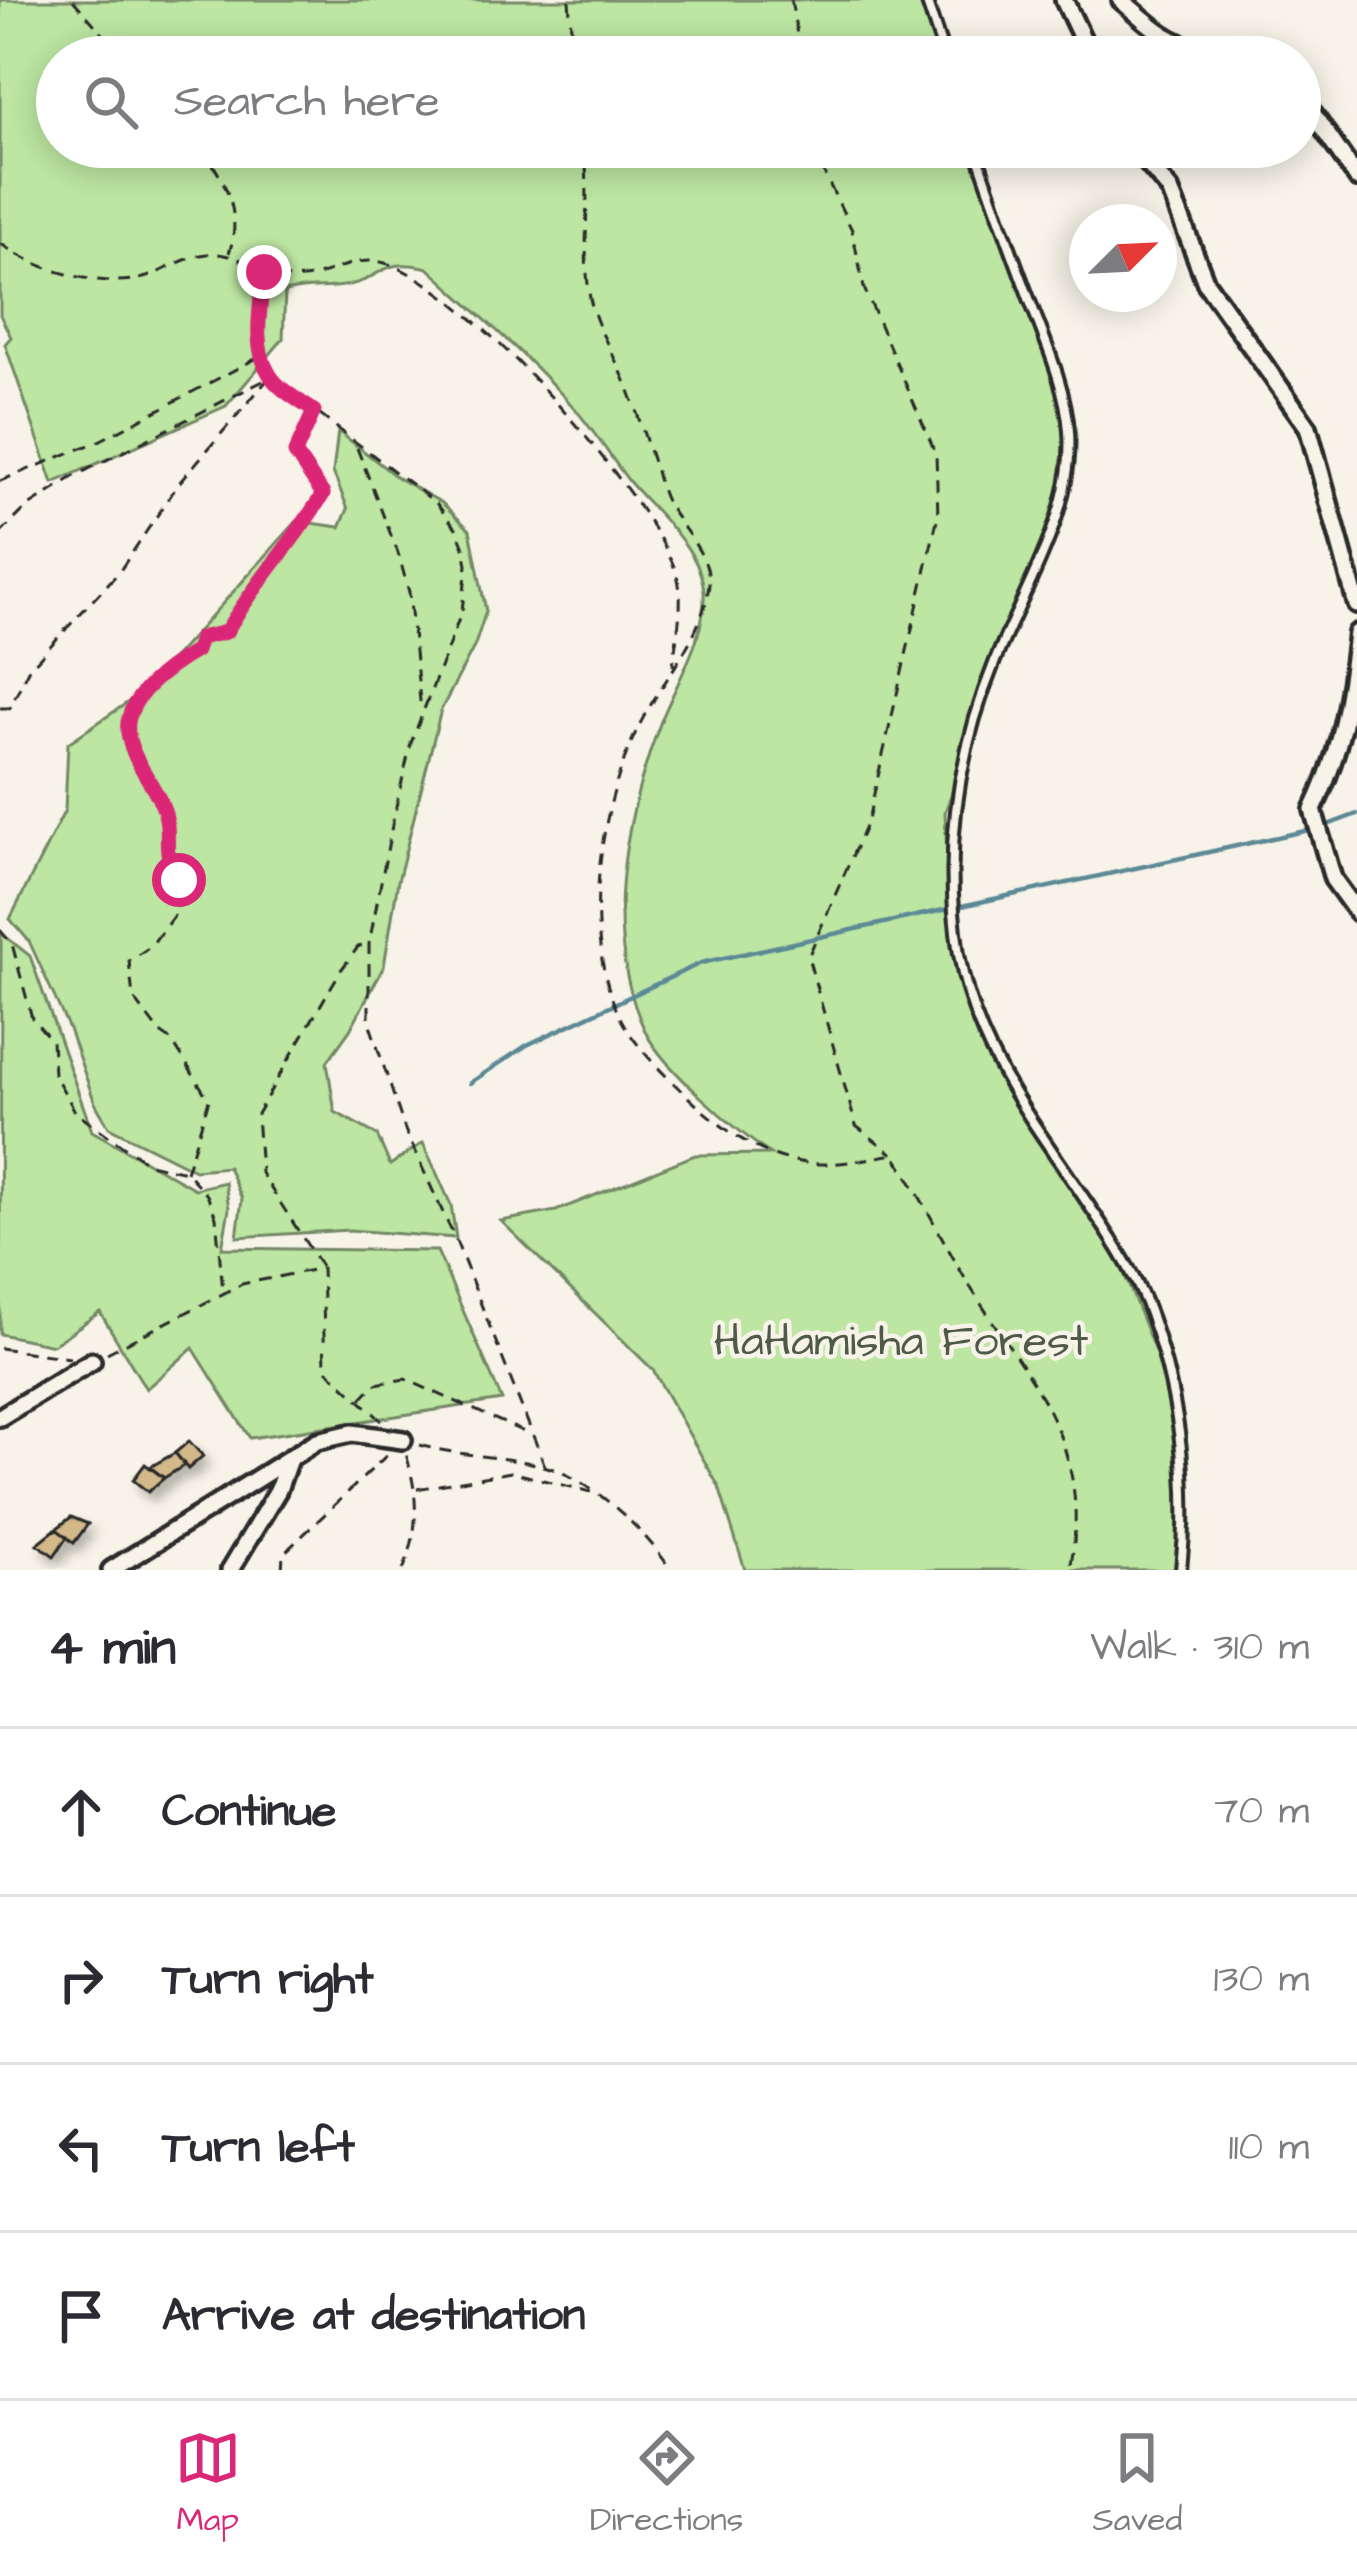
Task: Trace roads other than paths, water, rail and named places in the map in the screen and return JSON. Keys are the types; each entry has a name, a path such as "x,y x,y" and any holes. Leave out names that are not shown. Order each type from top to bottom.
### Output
{"street":[{"path":"1064,0 1081,36"},
{"path":"1121,0 1167,36"},
{"path":"1321,126 1357,178"},
{"path":"1152,168 1170,190 1206,283 1307,427 1357,605"},
{"path":"1357,633 1348,714 1333,768 1312,810 1333,879 1357,912"},
{"path":"0,1417 92,1361"},
{"path":"111,1570 334,1435 403,1440"},
{"path":"230,1570 278,1490 289,1459"}],"lane":[{"path":"926,0 938,36"},
{"path":"983,168 1052,360 1069,430 1059,514 970,727 956,793 951,880 958,952 981,1030 1001,1076 1085,1199 1145,1300 1176,1407 1183,1499 1181,1570"}],"waterway":[{"path":"1325,826 1357,814"},
{"path":"470,1083 527,1045 701,963 1314,829"}],"park label":[{"name":"HaHamisha Forest","path":"901,1342"}]}
